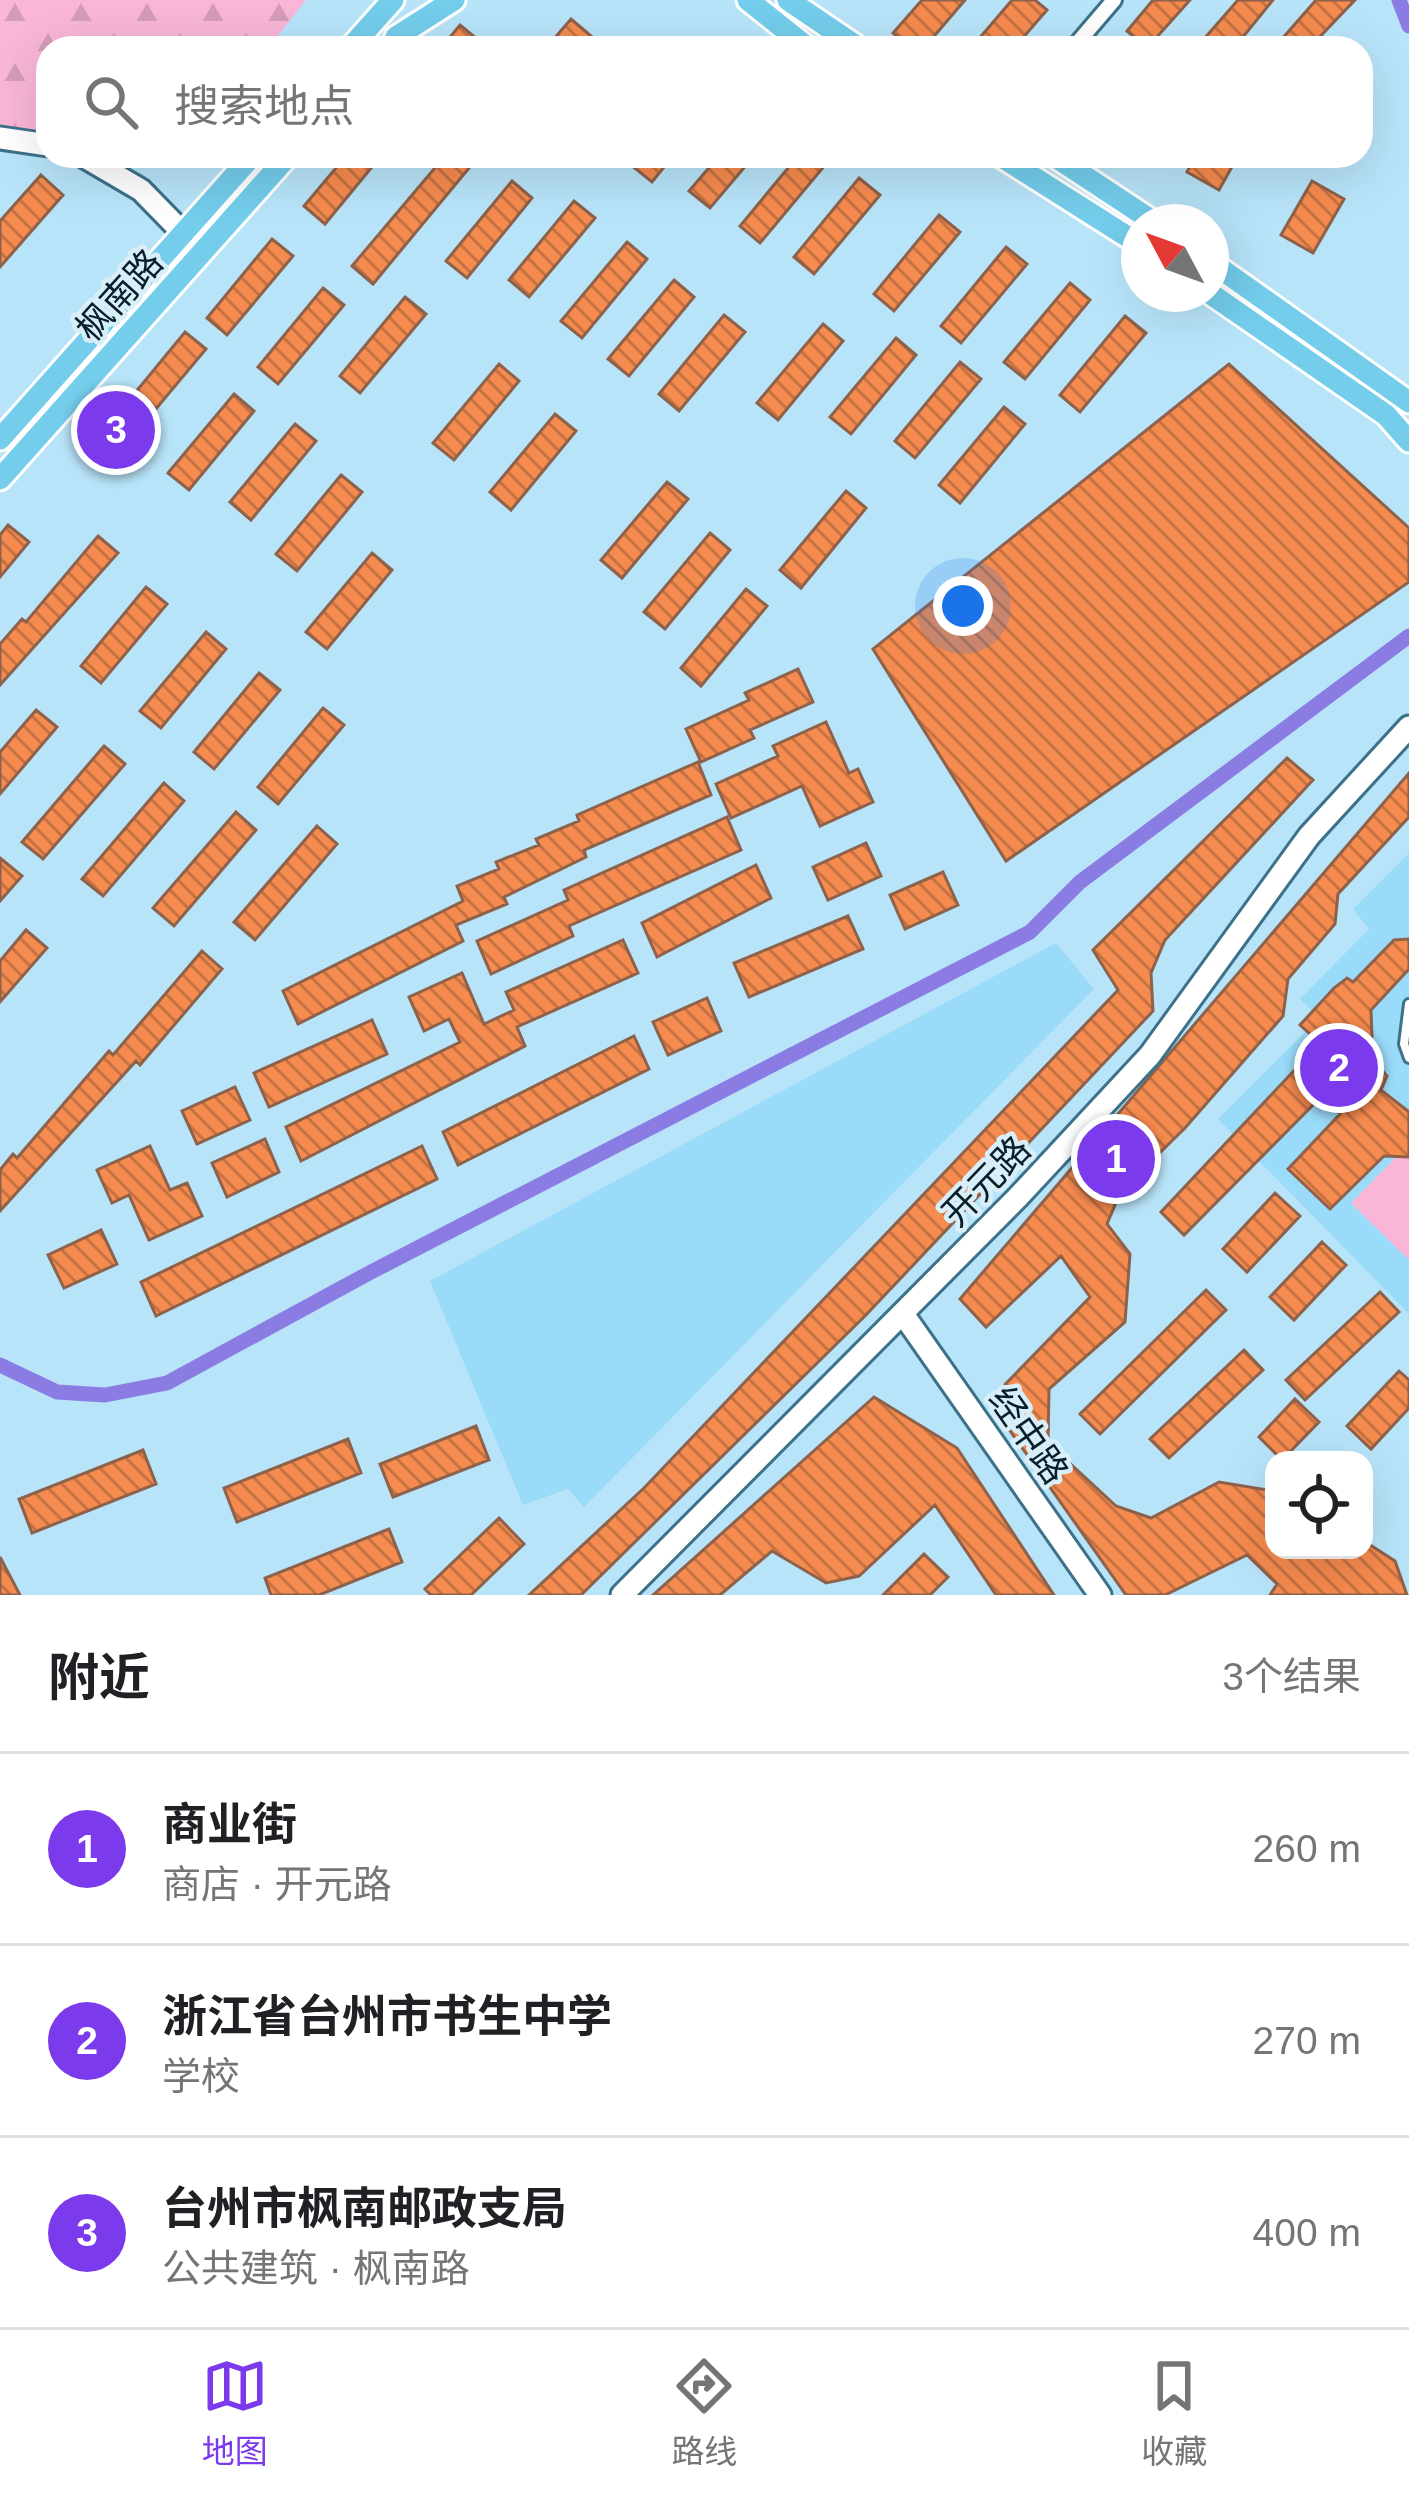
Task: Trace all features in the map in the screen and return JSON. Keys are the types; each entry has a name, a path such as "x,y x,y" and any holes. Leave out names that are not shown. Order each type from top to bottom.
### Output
{"main road":[{"path":"361,36 393,0"},
{"path":"397,36 430,0"},
{"path":"400,36 454,0"},
{"path":"748,0 793,36"},
{"path":"788,0 841,36"},
{"path":"0,138 36,143"},
{"path":"103,168 141,190 183,233"},
{"name":"枫南路","path":"0,439 241,168"},
{"name":"枫南路","path":"0,479 277,168"},
{"path":"1019,168 1121,233"},
{"path":"1072,168 1127,204"},
{"path":"1229,275 1409,402"},
{"path":"1229,306 1386,415 1409,441"},
{"name":"开元路","path":"622,1595 903,1314 1150,1055 1309,836 1409,727"},
{"name":"经中路","path":"903,1314 1100,1595"}],"street":[{"path":"1082,36 1114,0"}],"lane":[{"path":"1409,1004 1403,1044 1409,1058"}],"shaded area":[{"path":"1409,853 1409,1314 1218,1119 1319,1018 1300,999 1369,929 1353,909"},
{"path":"1056,943 1094,989 584,1507 568,1489 523,1505 430,1281"}],"green space":[{"path":"0,0 306,0 278,36 36,36 36,139 0,136"},
{"path":"1409,1146 1409,1260 1351,1203"}],"building":[{"path":"922,0 965,0 934,36 893,33"},
{"path":"1012,0 1035,0 1047,10 1024,36 981,36"},
{"path":"1153,0 1190,0 1158,36 1133,36 1127,31"},
{"path":"1238,0 1273,0 1244,36 1206,36"},
{"path":"1316,0 1355,0 1320,36 1284,36"},
{"path":"571,19 591,36 556,36"},
{"path":"460,25 473,36 451,36"},
{"path":"336,168 371,168 325,224 304,206"},
{"path":"435,168 469,168 373,284 352,266"},
{"path":"635,168 663,168 652,182"},
{"path":"709,168 744,168 710,208 689,191"},
{"path":"788,168 823,168 760,243 740,226"},
{"path":"1189,168 1231,168 1219,190 1187,172"},
{"path":"41,175 63,195 0,267 0,221"},
{"path":"859,178 880,195 814,274 794,257"},
{"path":"512,181 532,198 467,278 446,261"},
{"path":"1312,181 1344,199 1313,253 1281,235"},
{"path":"574,201 595,218 529,297 509,280"},
{"path":"939,215 960,232 894,311 874,294"},
{"path":"272,239 293,256 227,335 207,318"},
{"path":"627,242 647,259 582,338 561,321"},
{"path":"1006,247 1027,264 961,343 941,326"},
{"path":"674,280 694,297 629,376 608,359"},
{"path":"1070,283 1090,300 1025,379 1004,362"},
{"path":"323,288 344,305 278,384 258,367"},
{"path":"405,297 426,314 360,393 340,376"},
{"path":"724,315 745,332 679,411 659,394"},
{"path":"1125,316 1146,333 1080,412 1060,395"},
{"path":"823,324 843,341 778,420 757,403"},
{"path":"185,332 206,349 140,428 120,411"},
{"path":"896,338 916,355 851,434 830,417"},
{"path":"960,362 981,379 915,458 895,441"},
{"path":"499,364 519,381 454,460 433,443"},
{"path":"1229,364 1409,528 1409,582 1006,861 873,649"},
{"path":"234,394 254,411 189,490 168,473"},
{"path":"1004,407 1025,424 960,503 939,485"},
{"path":"555,414 576,431 511,510 490,492"},
{"path":"295,424 316,441 251,520 230,502"},
{"path":"341,475 362,492 297,571 276,554"},
{"path":"667,482 688,499 622,578 601,560"},
{"path":"846,491 866,508 801,588 780,570"},
{"path":"8,525 29,542 0,577 0,535"},
{"path":"710,533 730,550 665,629 644,612"},
{"path":"98,536 118,553 0,685 0,644 22,619 26,622"},
{"path":"372,553 392,570 327,649 306,632"},
{"path":"146,587 167,604 101,683 81,666"},
{"path":"746,589 767,606 701,686 681,668"},
{"path":"206,632 226,649 161,728 140,711"},
{"path":"798,669 813,702 750,730 754,738 701,762 686,729 749,700 745,693"},
{"path":"259,673 280,690 214,769 194,752"},
{"path":"323,708 344,725 278,804 258,787"},
{"path":"36,710 57,727 0,794 0,752"},
{"path":"826,722 849,773 858,769 873,802 820,826 802,786 731,818 716,784 778,756 773,746"},
{"path":"104,746 125,764 43,859 22,842"},
{"path":"1287,758 1313,780 1165,940 1151,973 1153,1011 866,1315 581,1595 529,1595 644,1488 1118,990 1093,950"},
{"path":"698,762 711,795 584,850 586,857 504,897 507,904 456,925 463,941 298,1024 283,991 463,901 457,886 499,869 496,862 539,845 536,839 579,821 577,815"},
{"path":"1409,773 1409,817 1338,894 1335,924 1288,979 1283,1016 1185,1128 1121,1191 1107,1224 1130,1254 1125,1322 1049,1389 1048,1443 1116,1506 1151,1518 1219,1482 1265,1490 1265,1559 1373,1559 1373,1547 1395,1561 1407,1595 1270,1595 1277,1584 1247,1555 1165,1595 1126,1595 989,1401 1090,1297 1061,1256 986,1327 960,1299"},
{"path":"164,783 184,801 103,896 82,879"},
{"path":"236,812 256,830 174,926 153,908"},
{"path":"727,817 741,850 569,926 573,936 491,974 477,941 568,900 564,890"},
{"path":"317,826 337,844 255,940 234,922"},
{"path":"866,843 881,876 828,900 813,867"},
{"path":"0,858 22,876 0,901"},
{"path":"756,865 771,898 657,957 642,923"},
{"path":"943,872 958,905 905,929 890,895"},
{"path":"848,916 863,949 749,997 734,963"},
{"path":"26,930 47,948 0,1002 0,961"},
{"path":"1409,939 1409,969 1371,1010 1372,1037 1366,1052 1387,1076 1381,1090 1409,1112 1409,1157 1384,1156 1330,1209 1288,1169 1340,1114 1322,1096 1184,1235 1161,1212 1320,1043 1300,1025 1334,988 1347,978 1353,982 1394,940"},
{"path":"623,940 638,973 517,1027 525,1046 301,1161 286,1127 460,1042 449,1019 424,1031 409,997 462,973 484,1024 514,1010 506,992"},
{"path":"202,951 222,969 140,1065 136,1061 0,1211 0,1170 13,1154 17,1158 109,1051 113,1055"},
{"path":"707,998 721,1031 668,1055 653,1022"},
{"path":"372,1020 387,1054 269,1107 254,1073"},
{"path":"634,1036 649,1069 458,1165 443,1132"},
{"path":"235,1087 250,1120 197,1144 182,1111"},
{"path":"265,1139 279,1172 227,1197 212,1163"},
{"path":"150,1146 170,1190 187,1183 202,1216 149,1240 129,1195 112,1203 97,1170"},
{"path":"422,1146 437,1179 156,1316 141,1282"},
{"path":"1275,1193 1300,1216 1247,1272 1223,1249"},
{"path":"101,1230 117,1264 64,1288 48,1255"},
{"path":"1322,1242 1346,1265 1294,1320 1270,1297"},
{"path":"1206,1290 1226,1310 1100,1434 1080,1414"},
{"path":"1380,1292 1399,1312 1305,1400 1286,1380"},
{"path":"1244,1350 1263,1370 1169,1458 1150,1439"},
{"path":"1399,1371 1409,1380 1409,1408 1371,1449 1347,1426"},
{"path":"874,1397 957,1448 1054,1595 996,1595 935,1505 859,1576 826,1583 772,1551 720,1595 653,1595"},
{"path":"1295,1399 1319,1422 1291,1451 1273,1451 1259,1437"},
{"path":"476,1426 489,1460 393,1497 380,1464"},
{"path":"348,1439 361,1473 237,1522 224,1488"},
{"path":"143,1450 156,1484 32,1533 19,1499"},
{"path":"499,1518 524,1544 471,1595 431,1595 425,1589"},
{"path":"389,1529 402,1562 319,1595 271,1595 265,1578"},
{"path":"924,1554 948,1577 930,1595 883,1595"},
{"path":"0,1557 20,1595 0,1595"}],"waterway":[{"path":"1399,0 1409,26"},
{"path":"0,1365 57,1392 105,1395 167,1383 371,1272 1030,932 1080,882 1409,636"}],"place":[{"name":"台州市枫南邮政支局","path":"116,430"},
{"name":"浙江省台州市书生中学","path":"1339,1068"},
{"name":"商业街","path":"1116,1159"}]}
